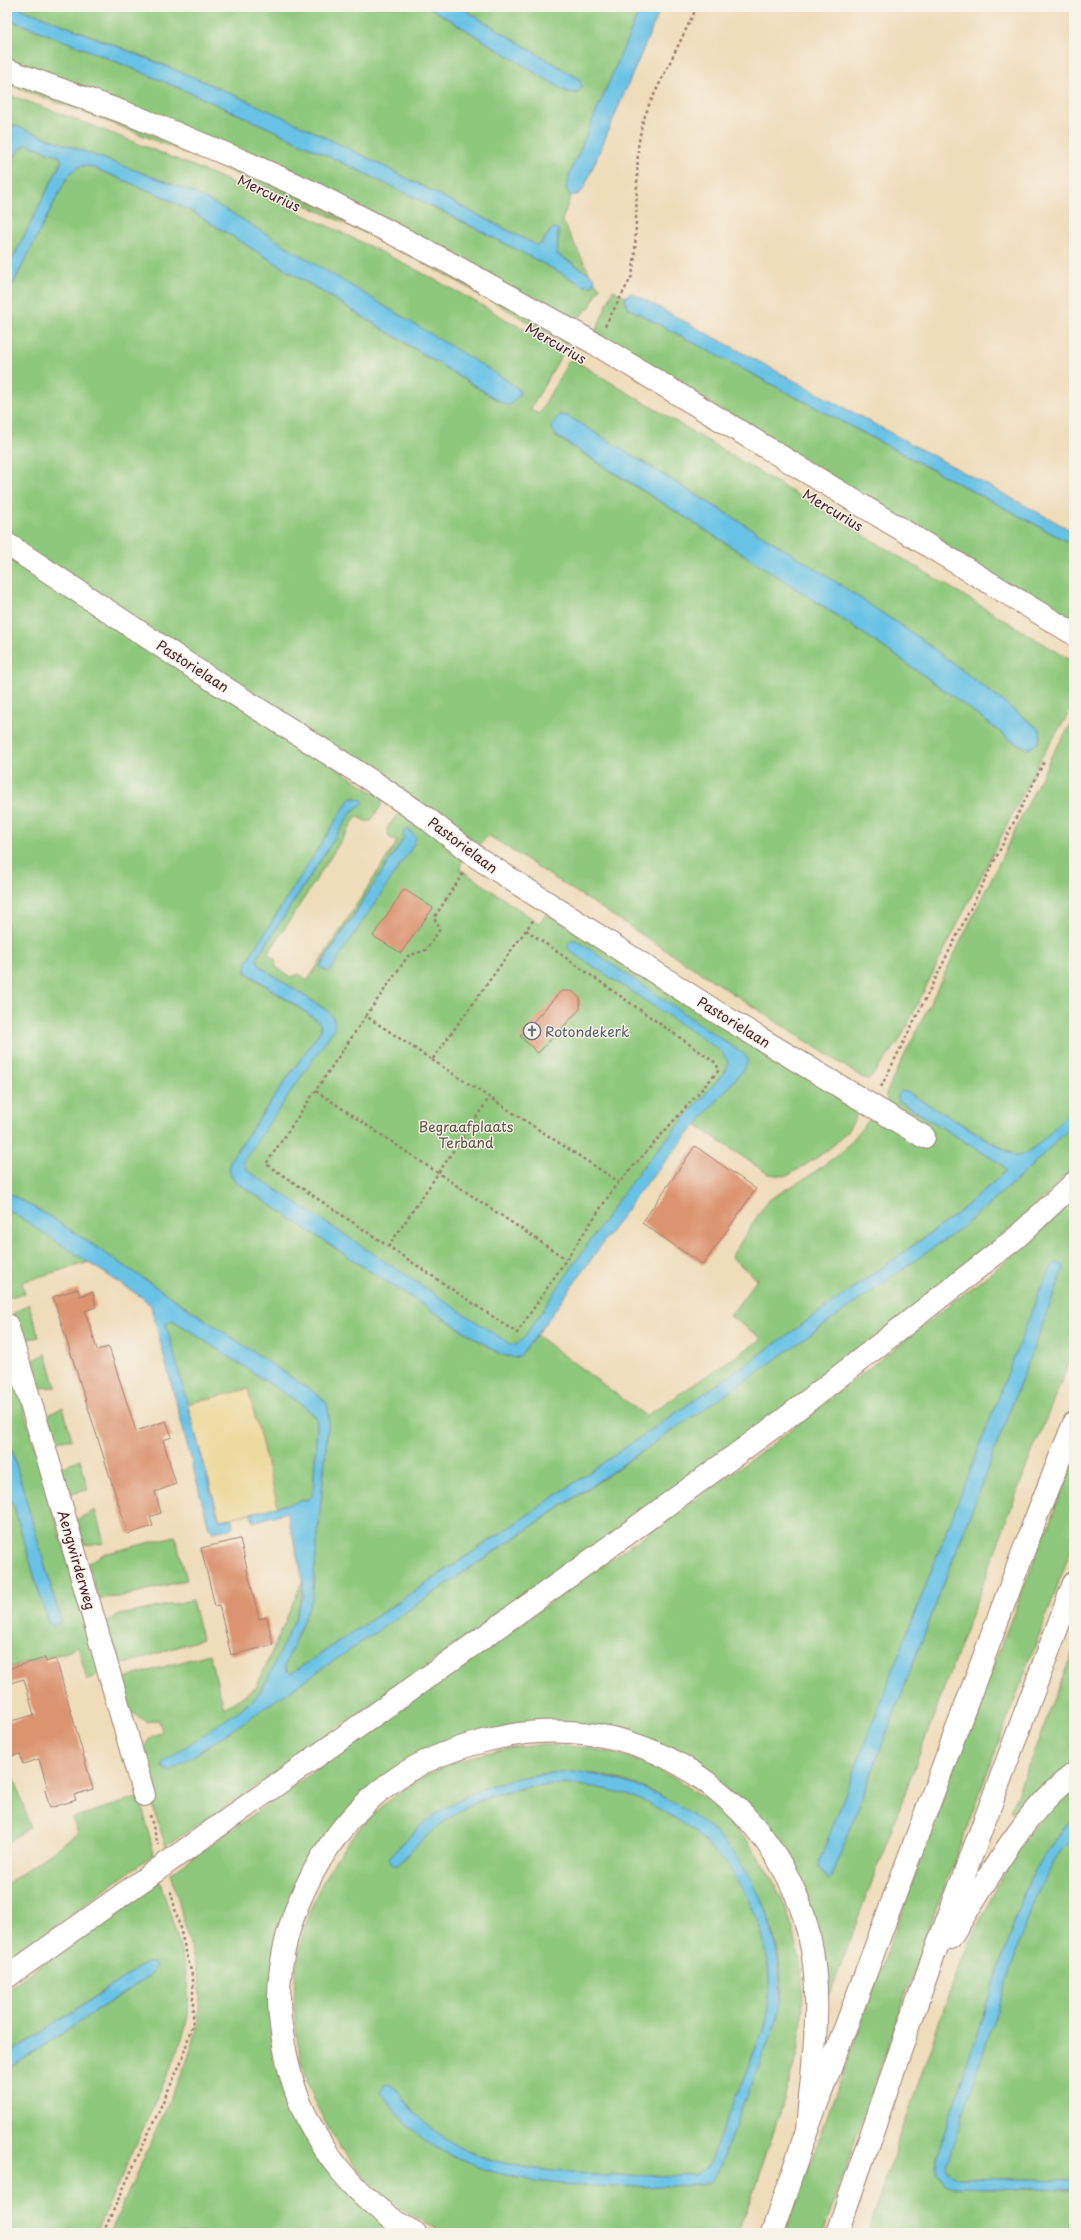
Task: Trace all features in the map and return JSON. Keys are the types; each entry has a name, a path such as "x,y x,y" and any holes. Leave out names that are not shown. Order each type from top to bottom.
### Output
{"main road":[{"name":"Mercurius","path":"7,70 134,116 243,161 310,191 446,260 594,343 1074,634"},
{"name":"Pastorielaan","path":"7,544 197,670 378,785 425,817 475,856 546,902 718,1013 924,1137"},
{"path":"7,1977 579,1569 782,1421 1017,1237 1074,1182"},
{"name":"Aengwirderweg","path":"7,1325 50,1466 144,1795"},
{"path":"772,2233 807,2130 1031,1530 1074,1424"},
{"path":"837,2233 928,1971 1074,1583"},
{"path":"415,2233 368,2200 342,2172 317,2138 301,2104 289,2070 282,2034 279,1997 288,1932 301,1895 318,1863 339,1832 367,1802 397,1778 426,1761 459,1748 494,1738 535,1731 574,1732 608,1735 643,1746 679,1764 710,1784 736,1806 753,1825 783,1867 801,1906 813,1957 816,2006 807,2130"},
{"path":"928,1971 1011,1842 1042,1805 1074,1774"}],"path":[{"path":"602,331 632,276 635,255 638,147 642,124 649,105 697,7"},
{"path":"872,1105 1045,760"},
{"path":"475,856 434,918 440,929 426,950 408,956 266,1164 516,1334 619,1182 719,1070 716,1063 526,930"},
{"path":"432,1060 546,902"},
{"path":"366,1016 619,1182"},
{"path":"316,1090 566,1259"},
{"path":"388,1246 490,1097"},
{"path":"144,1795 159,1846"},
{"path":"103,2233 182,2060 193,2021 193,1979 170,1889"}],"green space":[{"path":"15,7 429,7 567,92 577,93 579,79 460,7 641,7 566,188 571,196 562,220 590,274 557,254 559,233 550,231 541,244 536,245 377,163 248,101 149,59"},
{"path":"7,19 161,80 262,125 411,196 520,251 584,286 591,286 595,283 600,287 590,307 575,322 7,61"},
{"path":"7,78 94,110 303,198 569,338 566,344 494,302 396,249 282,194 146,137 7,84"},
{"path":"7,94 150,148 221,178 291,209 428,276 561,352 561,356 530,410 539,414 568,362 572,359 1074,662 1074,705 1038,763 898,1043 868,1081 488,835 478,848 7,539 7,296 64,183 74,170 80,166 89,166 157,194 191,211 505,405 508,381 188,190 7,123","holes":["559,415 568,416 807,563 921,639 1040,730 1038,742 1028,749 1009,739 899,658 843,619 555,436"]},
{"path":"27,144 59,156 62,161 7,270 7,172 17,152"},
{"path":"613,290 626,297 625,301 628,308 1074,545 1074,625 595,333"},
{"name":"Begraafplaats Terband","path":"7,552 382,798 382,804 371,821 365,821 357,816 268,954 275,959 276,967 291,977 299,974 308,980 397,842 389,837 387,828 397,815 405,812 463,856 460,869 539,923 547,914 859,1105 849,1128 832,1146 789,1175 783,1176 768,1174 696,1125 744,1069 741,1059 690,1122 533,1333 511,1352 233,1169 334,1018 326,1010 262,968 257,958 353,810 358,806 356,797 351,797 247,961 246,973 317,1020 321,1025 321,1030 231,1159 229,1168 231,1175 235,1181 351,1259 500,1354 516,1358 536,1335 646,1416 762,1339 730,1316 757,1279 731,1257 768,1200 809,1176 844,1150 869,1120 887,1107 886,1093 1053,753 1074,720 1074,756 1071,757 1067,771 1074,777 1074,1106 1040,1143 1025,1155 1018,1157 909,1093 901,1091 899,1101 1001,1164 1006,1171 956,1215 731,1375 497,1536 292,1673 288,1673 285,1665 312,1599 329,1415 327,1404 321,1397 57,1221 12,1195 7,1190","holes":["404,838 329,972 320,966"]},
{"path":"1074,1124 1074,1166 1023,1218 967,1265 778,1412 628,1523 247,1792 166,1846 151,1801 140,1754 150,1738 162,1731 159,1720 147,1722 127,1709 119,1682 135,1675 209,1654 224,1708 256,1688 303,1580 302,1594 298,1609 287,1640 257,1696 169,1771 607,1476 960,1229 1021,1176"},
{"path":"1074,1199 1074,1351 1031,1455 830,1994 825,1993 784,1854 625,1733 426,1751 291,1896 287,2093 399,2233 110,2233 186,2064 197,2030 200,1995 198,1975 171,1873 770,1446 1016,1253","holes":["1061,1264 1064,1268 831,1879"]},
{"path":"7,1209 89,1262 22,1282 25,1294 7,1297"},
{"path":"29,1304 39,1337 22,1340 13,1314"},
{"path":"173,1320 305,1407 315,1416 317,1422 313,1495 309,1499 278,1507 248,1389 187,1404 165,1324"},
{"path":"7,1351 100,1672 87,1681 78,1646 68,1652 7,1668 7,1483 48,1623 53,1627 60,1622 60,1618 7,1433"},
{"path":"46,1354 56,1387 37,1388 28,1363"},
{"path":"63,1407 72,1440 52,1440 45,1417"},
{"path":"80,1459 88,1490 68,1494 60,1468"},
{"path":"1074,1460 1074,1542 932,1920 823,2233 785,2233 971,1721"},
{"path":"95,1510 104,1543 93,1545 83,1544 76,1520"},
{"path":"175,1536 187,1580 119,1597 98,1598 88,1563 104,1554"},
{"path":"192,1600 202,1639 131,1662 114,1663 103,1624 115,1616"},
{"path":"1074,1649 1074,1760 1045,1785 1020,1812 1010,1812"},
{"path":"526,1746 566,1746 606,1751 645,1764 681,1783 713,1806 741,1834 765,1866 783,1902 795,1940 802,1979 801,2031 794,2065 784,2098 739,2233 468,2234 444,2232 413,2217 399,2207 360,2172 339,2145 312,2095 298,2042 294,1989 302,1936 321,1886 349,1841 387,1802 447,1765 486,1753","holes":["547,1773 594,1774 631,1783 659,1795 685,1810 708,1828 729,1849 746,1873 761,1899 772,1928 780,1970 782,1994 780,2012 700,2185 605,2186 552,2183 512,2177 452,2157 390,2085 429,2127 444,2138 479,2155 508,2164 572,2173 638,2176 696,2176 708,2167 763,2030 769,2000 769,1984 763,1938 753,1909 732,1872 704,1841 672,1816 636,1798 598,1787 557,1784 516,1789 476,1803 443,1822 415,1847 398,1865 389,1858 423,1824 459,1799 500,1783"]},
{"path":"7,1753 30,1827 7,1843"},
{"path":"1074,1791 1074,1818 1057,1837 1043,1857 1021,1900 936,2158 936,2168 942,2180 953,2187 1074,2190 1074,2233 867,2233 955,1976 972,1937 992,1896 1025,1840 1045,1814"},
{"path":"137,1798 141,1802 154,1854 7,1961 7,1884 78,1833 72,1818"},
{"path":"1074,1835 1074,2180 957,2178 951,2175 948,2171 946,2160 1032,1904 1056,1857"},
{"path":"160,1881 180,1947 187,1981 188,2013 181,2043 174,2060 96,2233 7,2233 7,2070 149,1976 146,1963 7,2055 7,1989"}],"sand":[{"path":"248,1389 278,1507 220,1520 187,1404"}],"water":[{"path":"7,7 15,7 41,16 198,79 281,116 364,156 536,245 541,244 553,228 558,229 557,254 594,277 595,283 591,286 584,286 520,251 411,196 312,148 211,102 110,59 7,19"},
{"path":"429,7 460,7 579,79 582,86 577,93 567,92"},
{"path":"641,7 661,7 584,188 578,195 569,195 566,188 570,173"},
{"path":"7,123 188,190 230,212 508,381 518,389 520,394 510,405 506,405 191,211 157,194 89,166 80,166 74,170 64,183 7,296 7,270 62,161 59,156 27,144 17,152 7,172"},
{"path":"632,293 1074,532 1074,545 628,308 625,301 627,295"},
{"path":"559,415 568,416 807,563 921,639 1040,730 1038,742 1028,749 1009,739 899,658 843,619 555,435 551,427"},
{"path":"1074,756 1074,777 1069,774 1066,767 1071,757"},
{"path":"351,797 362,800 364,803 353,810 257,958 262,968 326,1010 333,1018 335,1026 244,1160 244,1166 248,1171 510,1344 516,1345 522,1340 640,1170 727,1069 728,1062 721,1051 570,951 567,946 571,940 576,940 745,1055 748,1061 744,1069 640,1191 542,1328 521,1355 515,1358 500,1354 351,1259 235,1181 230,1173 229,1168 231,1159 321,1030 321,1025 317,1020 246,972 247,961"},
{"path":"408,829 416,837 413,846 329,972 320,967 404,838 403,834 405,830"},
{"path":"901,1091 909,1093 1015,1156 1022,1155 1038,1144 1055,1128 1074,1106 1074,1124 1021,1176 960,1229 738,1386 169,1772 162,1767 162,1763 247,1705 257,1696 267,1680 296,1617 303,1595 303,1580 287,1512 253,1522 251,1513 309,1499 313,1495 317,1422 315,1416 305,1407 173,1320 166,1324 218,1518 220,1520 232,1519 233,1528 213,1532 209,1528 151,1306 143,1298 7,1209 7,1190 12,1195 57,1221 321,1397 327,1404 329,1415 312,1599 285,1665 286,1670 292,1673 497,1536 731,1375 956,1215 1006,1171 1001,1164 899,1101 897,1095"},
{"path":"1056,1263 1062,1264 1064,1268 831,1879 828,1880 819,1866 820,1859 1040,1290 1051,1268"},
{"path":"7,1433 60,1618 60,1622 53,1627 48,1623 7,1483"},
{"path":"573,1772 620,1781 662,1797 698,1819 728,1847 752,1881 769,1920 778,1964 780,2012 717,2173 710,2182 700,2185 632,2187 597,2186 527,2180 493,2172 462,2161 425,2140 405,2121 381,2092 384,2085 391,2085 420,2118 454,2144 478,2155 507,2164 571,2173 638,2176 696,2176 708,2166 763,2030 767,2015 769,1983 763,1936 752,1907 731,1871 704,1840 671,1816 635,1798 596,1787 556,1784 515,1789 475,1803 453,1816 434,1830 398,1865 393,1865 389,1858 408,1837 428,1820 449,1805 471,1794 494,1785 519,1778"},
{"path":"1074,1818 1074,1835 1056,1857 1032,1904 946,2166 948,2172 957,2178 1074,2180 1074,2190 953,2187 945,2184 937,2172 936,2158 1021,1900 1043,1857 1057,1837"},
{"path":"146,1963 153,1963 156,1966 149,1976 7,2070 7,2055"}],"building":[{"path":"404,889 433,908 401,953 373,936"},
{"path":"561,991 572,991 580,998 580,1009 538,1053 520,1036"},
{"path":"695,1146 756,1189 703,1265 642,1223"},
{"path":"78,1289 80,1296 93,1292 96,1307 85,1311 97,1350 109,1347 136,1431 166,1421 172,1437 163,1440 176,1484 155,1492 161,1513 150,1517 153,1526 128,1534 53,1297"},
{"path":"240,1539 259,1619 267,1617 273,1645 231,1655 219,1605 215,1606 201,1548"},
{"path":"45,1658 46,1662 56,1659 93,1789 74,1795 76,1800 50,1808 45,1790 48,1789 39,1759 23,1764 20,1754 13,1756 7,1736 7,1722 34,1715 24,1679 7,1684 7,1669"}],"place":[{"name":"Rotondekerk","path":"532,1031"}]}
